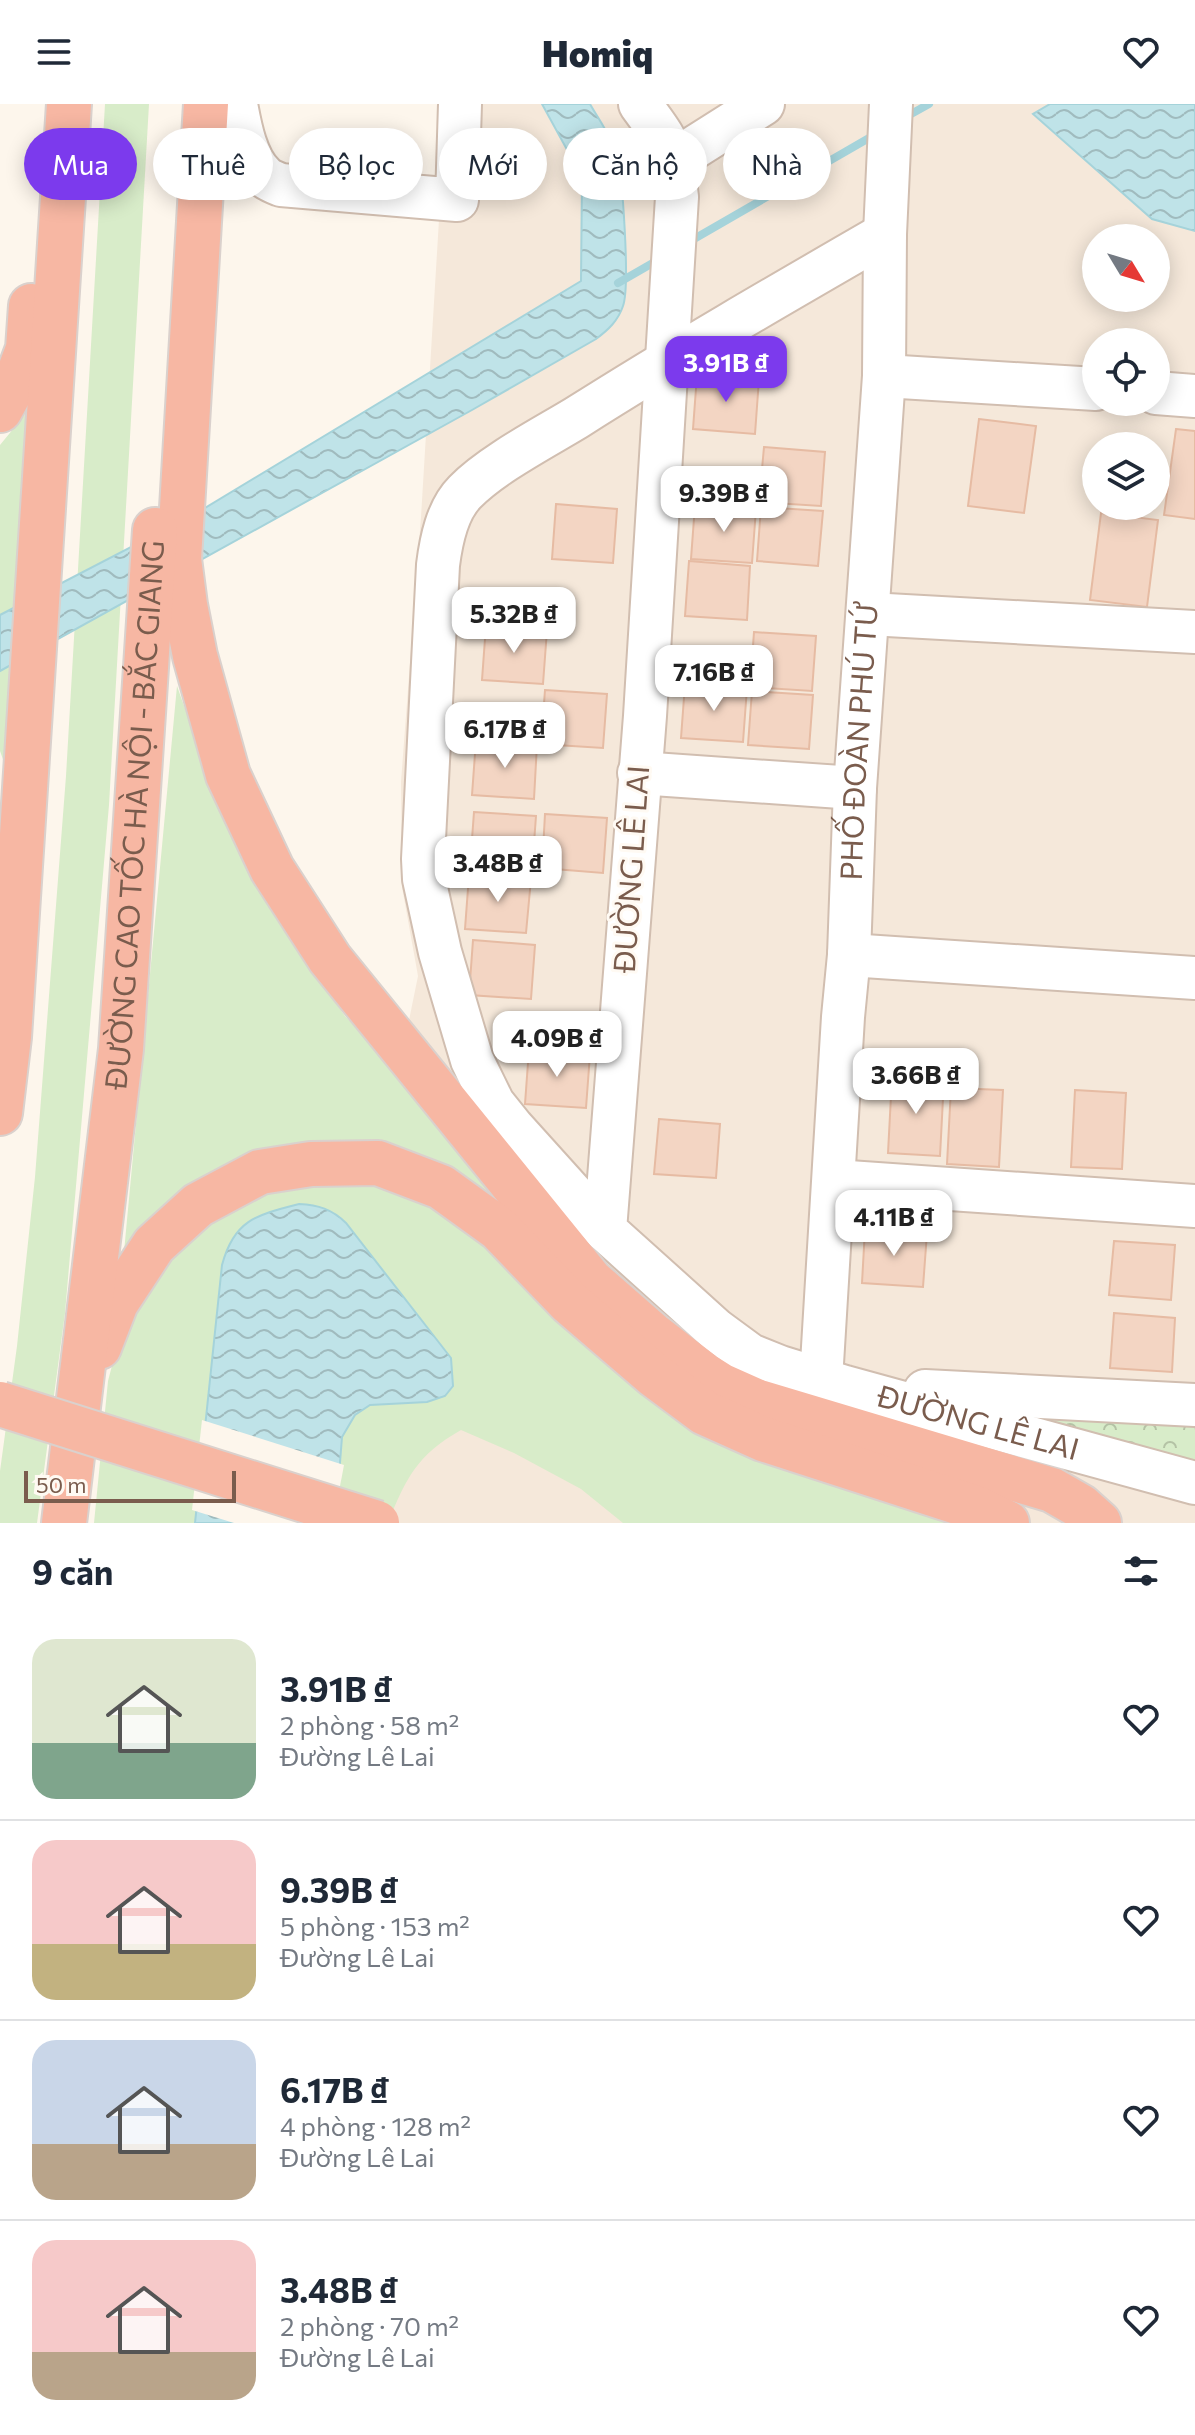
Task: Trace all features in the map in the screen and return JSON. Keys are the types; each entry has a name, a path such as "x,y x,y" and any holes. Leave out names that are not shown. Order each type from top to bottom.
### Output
{"highway":[{"path":"0,410 16,381 28,349 44,104"},
{"path":"0,1113 9,1037 69,104"},
{"name":"ĐƯỜNG CAO TỐC HÀ NỘI - BẮC GIANG","path":"64,1523 121,1049 182,104"},
{"path":"206,104 179,559 195,656 228,775 272,869 330,959 573,1259 591,1281 654,1336 713,1380 756,1401 1052,1490 1080,1506 1099,1523"},
{"path":"0,794 8,838 0,935"},
{"path":"74,1434 103,1334 116,1303 154,1245 198,1205 260,1172 311,1164 378,1163 441,1187 499,1229 569,1302 654,1375 705,1413 763,1439 979,1509 1007,1523"},
{"path":"0,1404 377,1523"}],"street":[{"path":"236,104 242,135 251,157 264,176 281,185 457,200 460,104"},
{"name":"ĐƯỜNG LÊ LAI","path":"640,104 658,128"},
{"path":"707,152 763,104"},
{"name":"PHỐ ĐOÀN PHÚ TỨ","path":"833,1384 834,1181 849,955 855,788 884,376 885,234 891,104"},
{"name":"ĐƯỜNG LÊ LAI","path":"674,200 645,716 605,1230 716,1330 750,1355 833,1384 1195,1483"},
{"path":"605,1230 493,1103 472,1060 440,952 424,879 423,845 438,565 447,525 463,493 491,471 667,360 885,234"},
{"path":"884,376 1082,388"},
{"path":"1170,394 1195,396"},
{"path":"869,614 1195,632"},
{"path":"639,773 855,788"},
{"path":"849,955 1195,978"},
{"path":"834,1181 1195,1206"},
{"path":"833,1384 1195,1405"}],"shaded area":[{"path":"446,104 1195,104 1195,1523 307,1523 418,976 402,887 401,782 440,200 547,200 547,128 445,128"}],"green space":[{"path":"105,104 149,104 109,805 65,1313 37,1523 0,1523 0,1471 35,1177 66,776 99,200 137,200 137,128 104,128"},
{"path":"41,395 5,765 0,751 0,445"},
{"path":"177,686 229,832 274,915 345,1016 530,1236 365,1149 124,1252"},
{"path":"384,1175 959,1523 623,1523 581,1489 514,1453 461,1430 434,1449 415,1469 388,1523 94,1523 108,1381 134,1292 241,1191"},
{"path":"1030,1414 1195,1423 1195,1469 1028,1423"}],"water":[{"path":"542,104 590,104 604,128 563,128 563,142"},
{"path":"1050,104 1195,104 1195,231 1152,219 1033,114"},
{"path":"582,200 622,200 626,255 623,306 608,329 596,339 0,671 0,615 195,514 581,281"},
{"path":"299,1204 324,1209 346,1223 451,1358 453,1386 445,1396 427,1402 370,1405 355,1415 342,1437 339,1475 329,1523 195,1523 222,1265 240,1229 259,1216"}],"pier":[{"path":"202,1420 344,1465 333,1523 234,1523 192,1510"}],"building":[{"path":"697,375 759,379 755,434 693,429"},
{"path":"979,419 1036,426 1024,513 968,506"},
{"path":"1176,429 1195,431 1195,519 1170,516 1170,472"},
{"path":"764,447 825,452 821,506 759,502"},
{"path":"556,504 617,509 613,563 552,559"},
{"path":"695,505 756,509 752,563 691,559"},
{"path":"761,507 823,511 818,566 757,561"},
{"path":"1100,520 1158,520 1147,607 1090,600"},
{"path":"689,561 750,566 747,620 685,616"},
{"path":"486,625 547,630 543,684 482,680"},
{"path":"754,632 816,636 812,691 750,687"},
{"path":"685,684 747,688 743,742 681,738"},
{"path":"545,690 607,694 603,748 541,744"},
{"path":"752,691 813,695 809,749 748,745"},
{"path":"476,740 537,744 534,799 472,795"},
{"path":"474,812 536,816 532,870 470,866"},
{"path":"545,814 607,818 603,873 542,868"},
{"path":"469,875 531,879 526,933 465,929"},
{"path":"473,940 535,945 531,999 469,995"},
{"path":"529,1049 590,1054 586,1108 525,1104"},
{"path":"892,1077 944,1079 940,1156 888,1153"},
{"path":"951,1088 1003,1090 999,1167 947,1164"},
{"path":"1075,1090 1126,1093 1122,1169 1071,1167"},
{"path":"659,1119 720,1124 716,1178 654,1174"},
{"path":"865,1229 927,1233 923,1287 862,1283"},
{"path":"1114,1241 1175,1245 1171,1300 1109,1295"},
{"path":"1114,1313 1175,1318 1172,1372 1110,1368"}],"waterway":[{"path":"902,119 929,104"},
{"path":"687,243 876,134"},
{"path":"618,283 658,260"}]}
